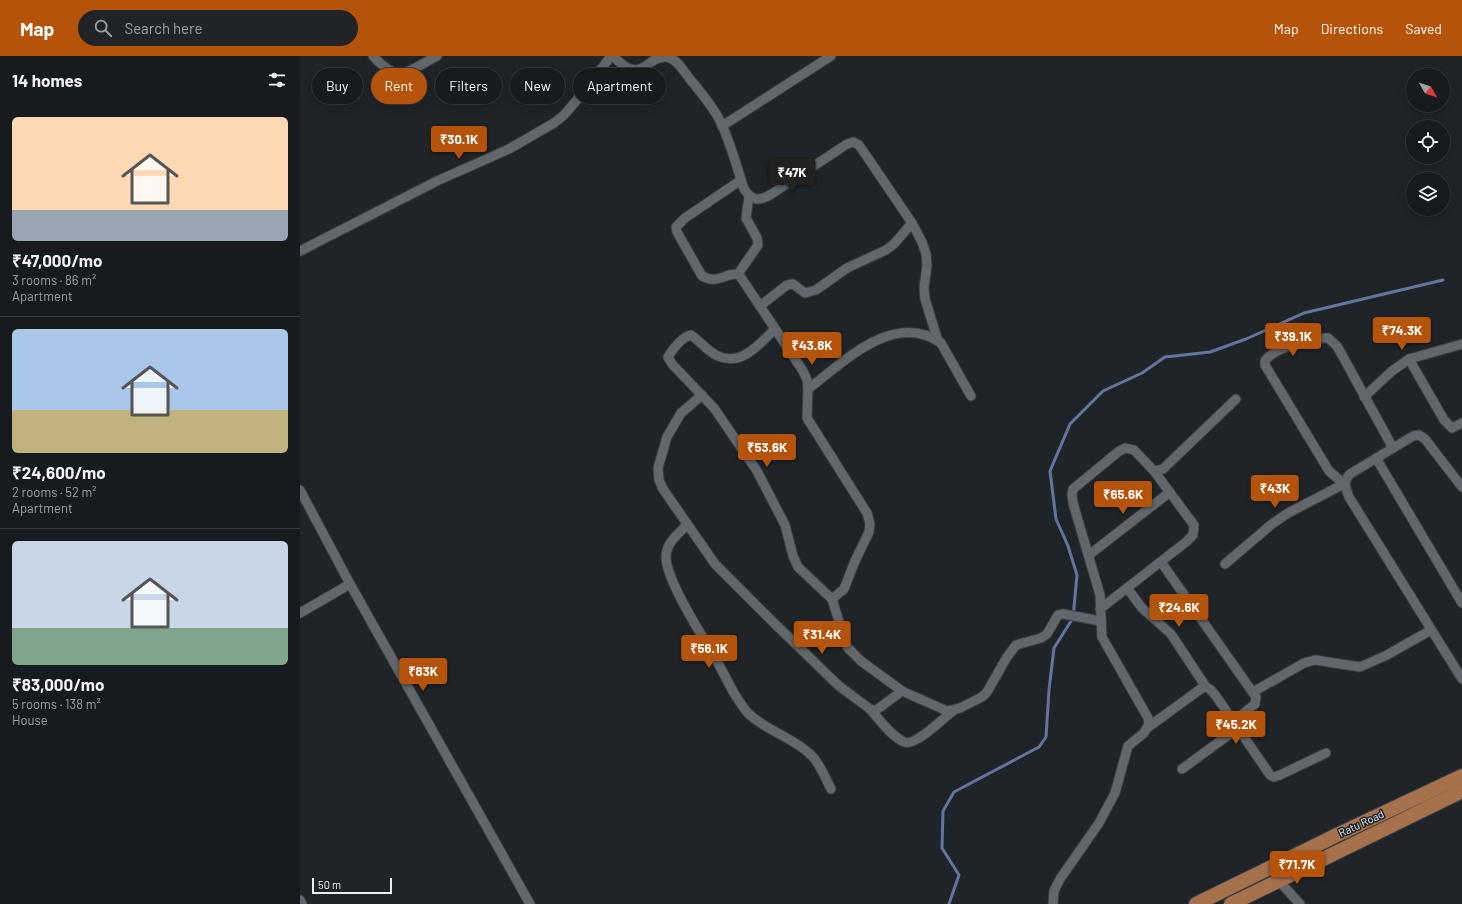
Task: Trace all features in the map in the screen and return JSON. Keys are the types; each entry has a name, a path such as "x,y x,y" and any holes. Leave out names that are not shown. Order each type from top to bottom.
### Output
{"main road":[{"name":"Ratu Road","path":"1196,904 1462,776"},
{"name":"Ratu Road","path":"1231,904 1462,791"}],"street":[{"path":"373,56 384,69 393,73 402,73 437,56"},
{"path":"300,251 437,181 509,149 554,123 564,115 579,98 612,56 622,66 629,69 642,67 659,57 672,59 677,63 711,106 722,126 741,180 749,196 746,218 757,238 758,246 738,274"},
{"path":"722,126 832,56"},
{"path":"749,196 761,200 853,142 859,145 867,154 912,223 926,254 925,299 938,341"},
{"path":"738,274 732,274 720,280 714,280 702,276 677,232 676,227 685,218 741,180"},
{"path":"760,306 787,285 793,284 805,293 816,290 847,268 894,244 912,223"},
{"path":"738,274 803,371 807,380 808,389 807,418 856,493 867,513 870,524 869,532 855,561 844,590 832,599"},
{"path":"775,329 746,356 740,358 718,356 691,335 687,336 668,357 672,364 714,408 757,472 785,525 793,556 798,567 832,599 847,647 861,661 902,691 939,708 952,711"},
{"path":"808,389 866,344 878,339 907,332 938,341 944,346 971,396"},
{"path":"1393,448 1337,346 1328,338 1319,338 1273,352 1265,360 1265,365 1329,471 1344,484 1349,497 1462,679"},
{"path":"1364,397 1392,370 1409,359 1462,344"},
{"path":"1409,359 1444,420 1452,428 1462,423"},
{"path":"702,395 681,413 667,437 658,468 659,480 663,489 716,564 839,686 870,709 903,742 909,743 920,738 952,711 982,697 987,692 1007,657 1016,645 1041,638 1047,634 1058,615 1071,615 1082,619 1101,621"},
{"path":"1154,472 1163,469 1236,399"},
{"path":"1225,564 1272,524 1288,513 1344,484 1345,479 1350,474 1413,436 1419,435 1425,439 1462,487"},
{"path":"1100,609 1186,542 1194,530 1194,525 1189,516 1154,472 1134,450 1125,448 1112,456 1073,489 1072,495 1100,595 1100,609 1102,637 1148,718 1149,724 1147,728"},
{"path":"1376,458 1462,603"},
{"path":"300,490 350,584 530,904"},
{"path":"1089,555 1170,492"},
{"path":"688,525 673,538 668,547 666,556 668,568 676,589 740,703 762,725 803,748 812,756 831,789"},
{"path":"1161,562 1226,657 1253,692 1257,700 1236,725 1182,768"},
{"path":"300,613 350,584"},
{"path":"1127,588 1142,608 1171,634 1206,687 1216,696 1267,772 1274,777 1326,754"},
{"path":"1253,692 1304,663 1315,660 1360,667 1387,655 1431,630"},
{"path":"1053,904 1054,891 1060,879 1099,823 1115,793 1128,746 1147,728 1202,688 1206,687"},
{"path":"870,709 875,711 902,691"},
{"path":"1278,880 1300,904"},
{"path":"300,900 302,904"}],"waterway":[{"path":"949,904 959,875 942,848 943,811 954,792 1039,747 1046,737 1049,690 1054,648 1073,618 1077,575 1068,546 1056,519 1050,471 1070,424 1103,391 1142,373 1165,357 1210,352 1246,339 1304,313 1443,280"}]}
